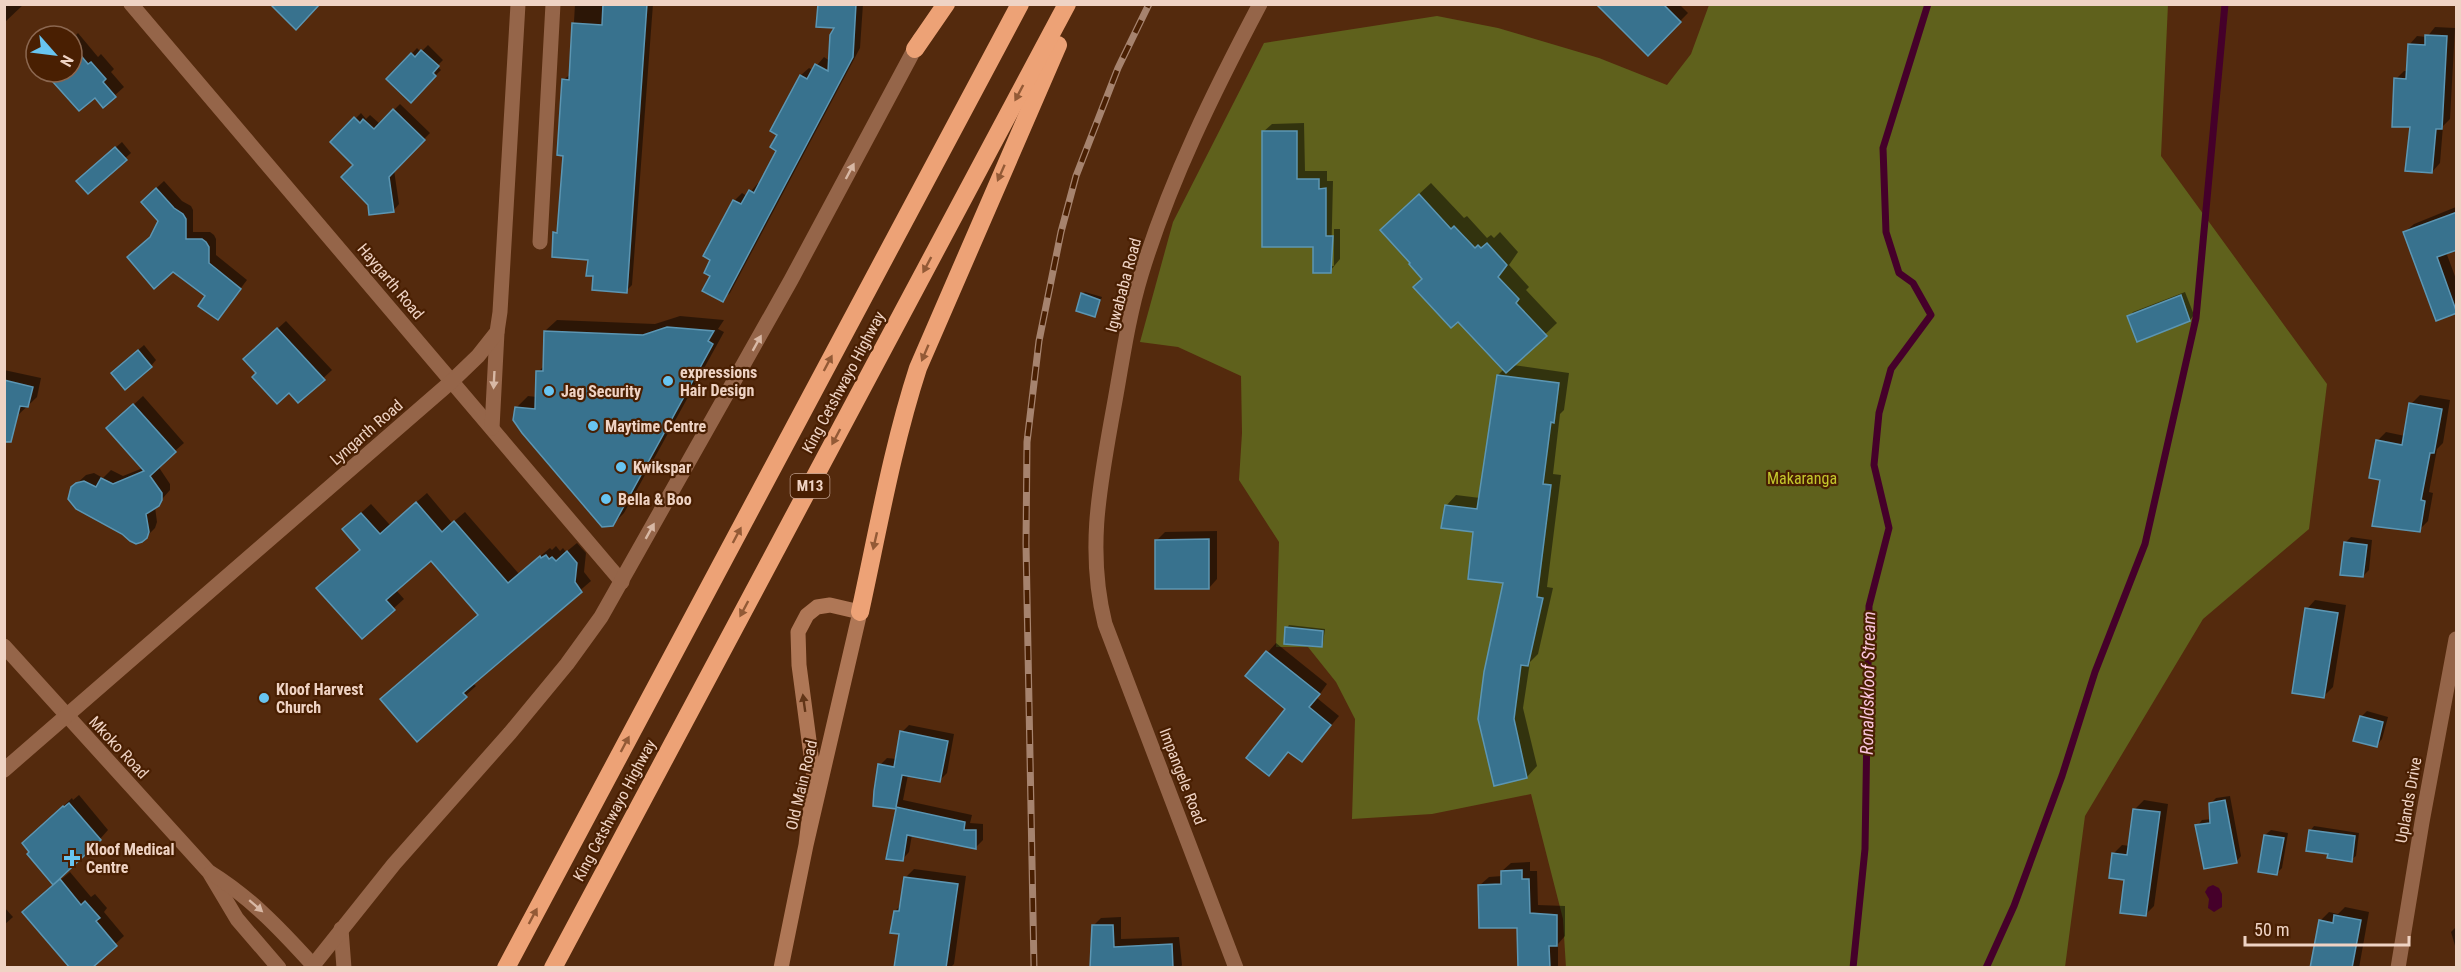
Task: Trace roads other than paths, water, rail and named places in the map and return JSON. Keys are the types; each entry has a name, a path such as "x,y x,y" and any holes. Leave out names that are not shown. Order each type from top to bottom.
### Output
{"highway":[{"path":"915,49 946,4"},
{"name":"King Cetshwayo Highway","path":"506,968 1020,4"},
{"name":"King Cetshwayo Highway","path":"552,968 1067,4"},
{"path":"860,612 889,469 900,424 918,368 1075,4"}],"street":[{"name":"Haygarth Road","path":"131,4 622,582"},
{"path":"492,428 518,4"},
{"path":"540,243 553,4"},
{"path":"311,966 394,864 510,733 567,664 601,617 786,291 938,4"},
{"name":"Igwababa Road","path":"1098,596 1094,528 1100,480 1129,324 1141,275 1193,136 1260,4"},
{"name":"Lyngarth Road","path":"4,770 452,381 478,356 497,332"},
{"name":"Impangele Road","path":"1098,596 1116,655 1202,874 1236,968"},
{"path":"806,845 814,778 799,666 798,632 807,615 818,607 830,605 860,612"},
{"name":"Old Main Road","path":"781,968 806,845 860,612"},
{"name":"Uplands Drive","path":"2398,968 2422,822 2456,642"},
{"name":"Mkoko Road","path":"4,646 209,872 237,919 279,968"},
{"name":"Mkoko Road","path":"209,872 235,888 267,915 311,966"},
{"path":"341,929 344,968"}],"waterway":[{"name":"Ronaldskloof Stream","path":"1853,968 1865,849 1869,606 1889,528 1874,465 1879,413 1891,369 1931,315 1913,283 1899,273 1886,232 1883,148 1928,4"},
{"path":"1986,968 2014,906 2062,776 2095,672 2145,544 2196,318 2225,4"}],"railway":[{"path":"1034,968 1026,544 1027,442 1039,341 1061,232 1076,176 1118,68 1149,4"}],"place":[{"name":"expressions Hair Design","path":"668,381"},
{"name":"Jag Security","path":"549,391"},
{"name":"Maytime Centre","path":"593,426"},
{"name":"Kwikspar","path":"621,467"},
{"name":"Bella & Boo","path":"606,499"},
{"name":"Kloof Harvest Church","path":"264,698"},
{"name":"Kloof Medical Centre","path":"72,858"}],"park label":[{"name":"Makaranga","path":"1802,478"}]}
